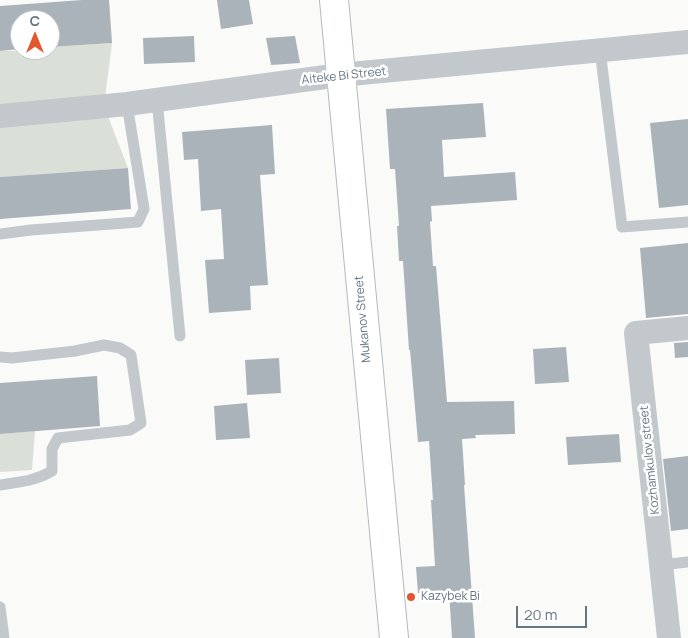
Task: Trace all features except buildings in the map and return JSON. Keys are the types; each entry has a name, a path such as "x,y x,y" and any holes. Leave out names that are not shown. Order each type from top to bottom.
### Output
{"main road":[{"name":"Mukanov Street","path":"334,0 394,638"}],"street":[{"name":"Aiteke Bi Street","path":"0,116 127,104 340,76 688,42"},
{"name":"Kozhamkulov street","path":"669,638 636,333 688,328"}],"lane":[{"path":"600,50 622,227 688,222"},
{"path":"157,100 180,336"},
{"path":"0,234 138,222 144,210 127,104"},
{"path":"0,357 12,358 75,351 104,345 120,348 131,355 141,423 130,430 58,438 52,449 52,471 31,481 0,485"},
{"path":"661,565 688,562"},
{"path":"0,606 4,638"}],"shaded area":[{"path":"112,43 104,106 128,168 0,177 0,51 10,51 10,60 60,60 60,46"},
{"path":"35,431 32,470 0,472 0,434"}],"place":[{"name":"Kazybek Bi","path":"411,597"}]}
